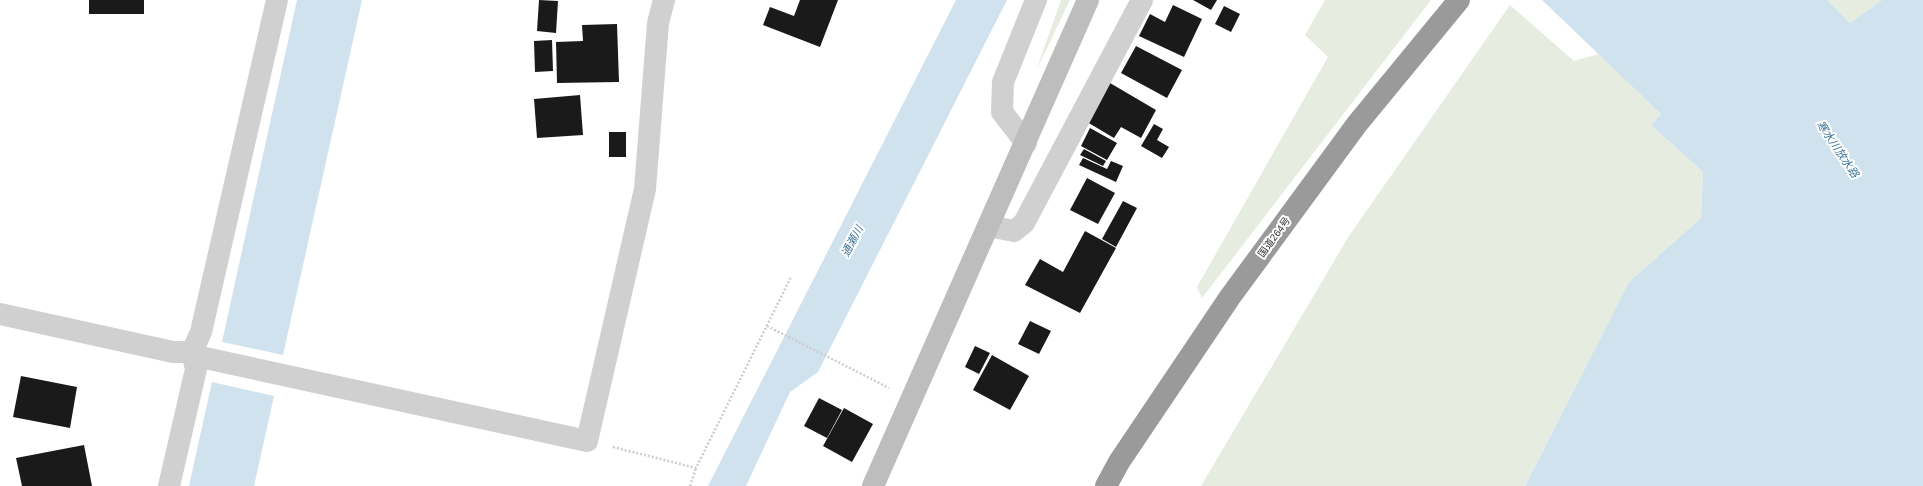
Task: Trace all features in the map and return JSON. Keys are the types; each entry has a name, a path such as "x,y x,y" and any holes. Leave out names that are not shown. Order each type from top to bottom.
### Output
{"highway":[{"name":"国道264号","path":"1106,486 1119,462 1230,297 1357,124 1459,0"}],"street":[{"path":"169,486 196,369 192,352 201,332 278,0"},
{"path":"0,314 173,352 192,352 206,358 587,441 644,189 658,23 664,0"},
{"path":"1026,143 1002,112 1003,82 1036,0"},
{"path":"873,486 1088,0"},
{"path":"988,226 1014,231 1024,223 1142,0"}],"path":[{"path":"690,486 696,468 791,277"},
{"path":"767,326 911,399"},
{"path":"587,441 696,468"}],"shaded area":[{"path":"1061,0 1070,0 1036,71"},
{"path":"1325,0 1431,0 1202,298 1197,287 1328,57 1305,35"},
{"path":"1827,0 1882,0 1850,23"},
{"path":"1510,5 1574,61 1599,54 1661,114 1651,125 1703,172 1701,218 1629,282 1525,486 1201,486 1349,236"}],"water":[{"path":"297,0 362,0 283,355 222,342"},
{"name":"通瀬川","path":"956,0 1007,0 818,372 790,392 746,486 708,486"},
{"name":"寒水川放水路","path":"1542,0 1827,0 1850,23 1882,0 1923,0 1923,486 1525,486 1629,282 1701,218 1703,172 1651,125 1661,114"},
{"path":"212,382 274,396 254,486 189,486"}],"building":[{"path":"89,0 144,0 144,14 89,14"},
{"path":"539,0 558,1 556,33 537,31"},
{"path":"800,0 838,0 820,47 763,25 770,7 794,16"},
{"path":"1193,0 1217,0 1211,10"},
{"path":"1173,5 1202,19 1184,57 1139,36 1150,14 1165,22"},
{"path":"1224,6 1240,14 1231,32 1215,24"},
{"path":"617,24 619,82 557,83 556,42 583,41 582,25"},
{"path":"552,40 553,71 535,72 534,41"},
{"path":"1136,46 1182,70 1167,98 1121,73"},
{"path":"1110,83 1156,110 1141,138 1121,127 1114,138 1087,122"},
{"path":"580,95 583,135 537,138 534,99"},
{"path":"1154,124 1163,129 1157,140 1169,147 1162,158 1141,146"},
{"path":"1090,128 1117,143 1107,160 1081,146"},
{"path":"609,132 626,132 626,157 609,157"},
{"path":"1084,149 1106,161 1103,166 1080,155"},
{"path":"1083,158 1107,169 1111,161 1123,166 1116,182 1079,165"},
{"path":"1087,178 1115,193 1098,224 1070,210"},
{"path":"1123,201 1137,208 1116,247 1102,239"},
{"path":"1085,231 1116,248 1080,313 1025,285 1040,259 1063,272"},
{"path":"1030,321 1051,331 1039,354 1018,344"},
{"path":"975,346 990,353 979,374 965,367"},
{"path":"992,355 1029,376 1010,410 973,390"},
{"path":"21,376 77,387 70,428 13,417"},
{"path":"819,398 842,410 827,438 804,426"},
{"path":"844,408 873,424 852,462 823,446"},
{"path":"84,445 92,486 22,486 16,458"}]}
